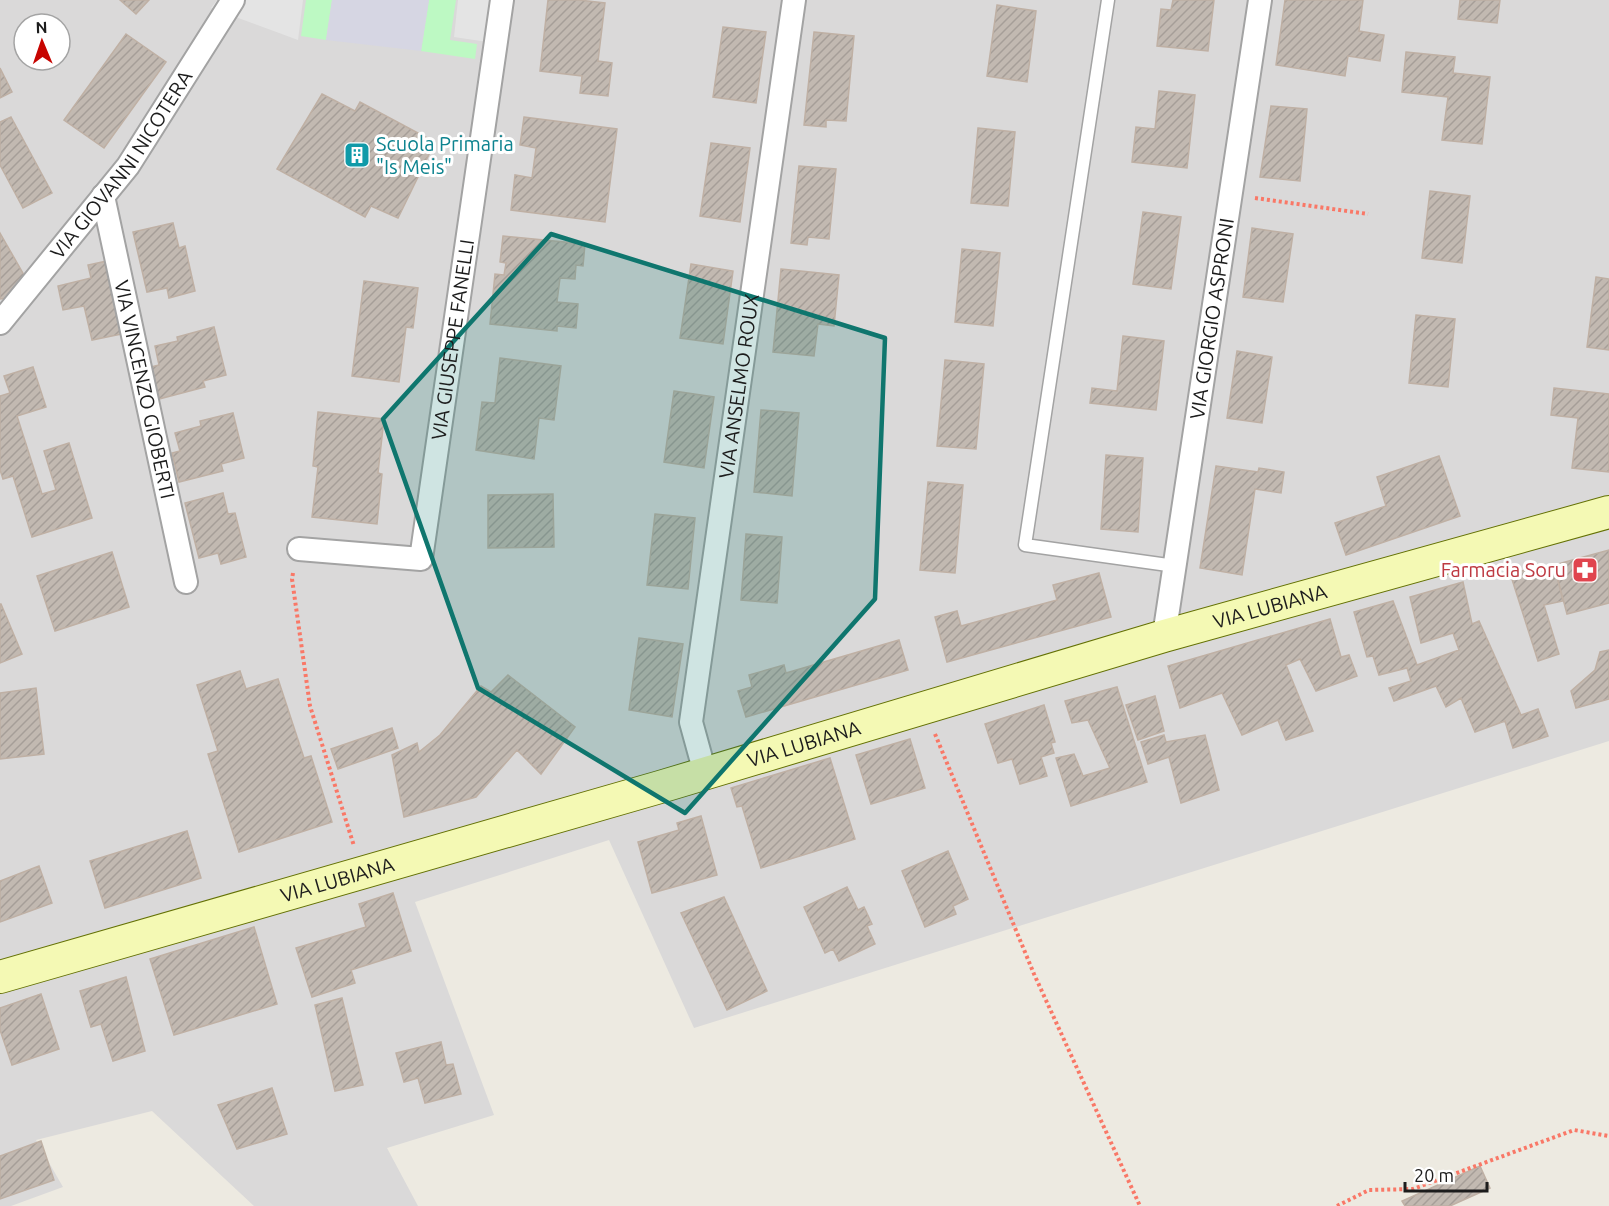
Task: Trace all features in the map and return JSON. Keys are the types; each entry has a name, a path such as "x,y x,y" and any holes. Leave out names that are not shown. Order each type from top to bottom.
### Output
{"street":[{"name":"VIA GIOVANNI NICOTERA","path":"0,323 128,166 233,0"},
{"name":"VIA GIUSEPPE FANELLI","path":"299,549 421,559 502,0"},
{"name":"VIA ANSELMO ROUX","path":"705,774 691,722 794,0"},
{"name":"VIA GIORGIO ASPRONI","path":"1164,636 1260,0"},
{"name":"VIA VINCENZO GIOBERTI","path":"103,196 186,582"},
{"name":"VIA LUBIANA","path":"0,977 705,774 1164,636 1609,512"}],"lane":[{"path":"1108,0 1026,545 1175,566"}],"path":[{"path":"1230,195 1368,214"},
{"path":"299,549 292,579 310,706 357,855"},
{"path":"924,708 1034,974 1140,1206"},
{"path":"1337,1206 1368,1190 1413,1189 1574,1130 1609,1136"}],"highlighted area":[{"path":"551,234 885,338 875,599 685,813 478,688 383,419"}],"shaded area":[{"path":"0,0 1609,0 1609,741 694,1028 609,840 415,902 494,1115 387,1148 418,1206 254,1206 152,1111 36,1140 63,1187 11,1206 0,1206"},
{"path":"217,0 303,0 298,40 211,8"},
{"path":"332,0 429,0 421,51 326,40"},
{"path":"458,0 514,0 508,45 454,37"}],"green space":[{"path":"306,0 332,0 326,40 301,36"},
{"path":"429,0 456,0 450,40 477,44 475,59 421,51"}],"building":[{"path":"120,0 149,0 136,14"},
{"path":"548,0 605,3 598,61 612,63 608,96 580,93 582,76 540,71"},
{"path":"1173,0 1214,0 1208,51 1157,46 1161,9 1171,10"},
{"path":"1285,0 1363,0 1359,31 1384,35 1380,61 1348,56 1345,76 1276,65"},
{"path":"1460,0 1500,0 1497,23 1458,19"},
{"path":"997,5 1036,11 1027,82 987,76"},
{"path":"723,27 766,32 756,103 713,97"},
{"path":"814,32 854,36 846,121 826,120 826,127 804,125"},
{"path":"126,34 166,62 104,148 64,120"},
{"path":"1406,52 1455,57 1453,73 1490,77 1482,144 1442,140 1448,97 1402,92"},
{"path":"0,68 12,92 0,98"},
{"path":"1159,91 1195,95 1187,168 1132,162 1136,127 1155,129"},
{"name":"Scuola Primaria \"Is Meis\"","path":"322,94 355,111 360,102 435,142 398,218 371,206 365,217 277,169"},
{"path":"1271,106 1307,109 1300,181 1260,177"},
{"path":"11,117 52,193 23,208 0,165 0,122"},
{"path":"524,117 617,129 605,222 511,210 515,175 532,178 536,148 520,145"},
{"path":"978,128 1015,132 1008,206 971,203"},
{"path":"711,143 750,148 740,222 700,216"},
{"path":"799,166 836,169 829,239 808,237 807,245 791,243"},
{"path":"1430,191 1470,196 1462,263 1422,258"},
{"path":"1143,212 1181,217 1171,289 1133,284"},
{"path":"173,223 179,248 185,246 195,291 169,298 167,288 147,292 133,232"},
{"path":"1252,228 1293,234 1283,302 1243,297"},
{"path":"0,233 28,282 8,298 0,299"},
{"path":"503,236 585,244 583,266 576,265 575,279 560,278 557,302 578,304 576,328 557,326 557,331 490,324 495,274 504,275 506,263 500,262"},
{"path":"962,249 1000,253 993,326 955,322"},
{"path":"107,261 122,334 92,340 84,306 63,310 58,286 91,278 88,265"},
{"path":"691,264 733,271 723,344 680,338"},
{"path":"781,269 839,275 834,326 818,324 814,356 773,352"},
{"path":"1596,277 1609,279 1609,350 1587,347"},
{"path":"364,281 418,288 413,328 406,327 399,382 352,376"},
{"path":"1416,315 1455,319 1448,387 1409,383"},
{"path":"214,327 226,375 203,381 205,387 159,399 151,367 159,365 155,346 178,341 177,337"},
{"path":"1123,336 1164,341 1156,410 1090,403 1092,388 1117,391"},
{"path":"1237,351 1272,357 1262,423 1227,418"},
{"path":"500,358 561,366 554,420 539,418 534,459 476,450 482,402 495,403"},
{"path":"945,360 984,364 976,449 937,446"},
{"path":"33,367 46,407 17,416 42,494 56,490 44,451 69,443 92,518 32,537 13,476 3,479 0,470 0,396 10,393 4,376"},
{"path":"1554,388 1609,394 1609,472 1572,468 1578,418 1551,415"},
{"path":"674,391 714,397 704,468 664,462"},
{"path":"761,410 799,413 792,496 754,492"},
{"path":"318,412 384,419 378,473 382,474 377,524 312,517 318,467 313,466"},
{"path":"233,413 244,458 221,464 223,471 179,482 172,453 180,451 175,433 201,426 200,421"},
{"path":"1106,455 1143,458 1138,532 1101,529"},
{"path":"1439,456 1460,516 1346,555 1335,523 1386,506 1377,477"},
{"path":"1216,466 1258,472 1259,468 1284,472 1281,493 1255,489 1242,575 1200,568"},
{"path":"928,482 963,485 955,573 920,570"},
{"path":"223,493 228,514 235,513 246,557 221,564 218,553 199,558 185,503"},
{"path":"553,494 554,547 488,548 488,495"},
{"path":"655,514 695,518 688,589 647,585"},
{"path":"746,534 782,537 777,603 741,600"},
{"path":"1609,550 1609,603 1567,614 1554,565"},
{"path":"112,552 129,607 55,631 37,576"},
{"path":"1554,565 1563,601 1544,605 1559,654 1538,661 1510,573"},
{"path":"1099,573 1111,617 947,662 935,617 957,611 961,626 1057,600 1053,585"},
{"path":"1463,582 1472,624 1479,621 1521,715 1538,709 1548,736 1513,748 1505,721 1475,732 1461,698 1446,707 1436,686 1394,701 1389,688 1411,681 1407,668 1379,675 1373,656 1367,657 1354,612 1393,601 1417,665 1459,650 1453,633 1421,643 1410,597"},
{"path":"0,604 22,654 0,663"},
{"path":"1330,619 1341,657 1349,655 1357,676 1316,691 1300,659 1286,665 1313,731 1286,740 1278,720 1242,735 1222,693 1180,708 1168,666"},
{"path":"639,638 683,644 672,717 629,710"},
{"path":"899,640 908,670 746,717 738,691 752,687 749,675 784,665 786,673"},
{"path":"1609,650 1609,699 1576,708 1571,691 1595,670 1600,652"},
{"path":"240,671 246,689 278,679 304,758 311,756 332,822 239,852 208,754 218,751 197,685"},
{"path":"508,675 575,727 541,774 517,750 476,797 404,817 392,755 417,743 419,752 440,735 481,686 491,692"},
{"path":"1117,687 1147,782 1071,806 1056,758 1074,754 1083,776 1110,768 1088,720 1072,723 1065,701"},
{"path":"36,688 44,754 0,759 0,693"},
{"path":"1155,696 1164,731 1138,740 1126,705"},
{"path":"1044,705 1055,742 1051,743 1054,753 1041,757 1047,776 1020,784 1012,759 998,763 985,724"},
{"path":"392,728 398,748 338,769 331,749"},
{"path":"1164,735 1166,742 1205,735 1219,790 1181,803 1169,757 1148,764 1141,742"},
{"path":"910,739 925,788 871,804 856,755"},
{"path":"830,758 855,839 761,868 742,806 737,807 731,788"},
{"path":"701,816 717,875 652,893 638,842 679,830 677,823"},
{"path":"187,831 201,878 105,908 90,861"},
{"path":"948,851 968,899 953,906 956,914 925,927 902,871"},
{"path":"39,866 52,903 0,922 0,881"},
{"path":"847,887 858,910 864,907 872,924 867,926 875,944 839,961 833,949 825,953 804,907"},
{"path":"393,893 411,951 351,970 355,983 312,997 296,948 366,927 359,904"},
{"path":"724,897 767,991 727,1010 681,913"},
{"path":"254,927 277,1004 174,1035 150,959"},
{"path":"126,977 145,1051 113,1061 101,1024 91,1027 80,991"},
{"path":"41,994 59,1049 12,1065 0,1030 0,1008"},
{"path":"342,998 363,1085 335,1091 315,1005"},
{"path":"441,1042 446,1065 453,1064 461,1094 425,1103 418,1078 404,1082 396,1053"},
{"path":"272,1088 287,1134 237,1149 218,1105"},
{"path":"41,1141 54,1180 0,1199 0,1156"},
{"path":"1480,1166 1490,1188 1450,1206 1405,1206 1402,1201"}],"place":[{"name":"Scuola Primaria \"Is Meis\"","path":"357,155"},
{"name":"Farmacia Soru","path":"1585,570"}]}
